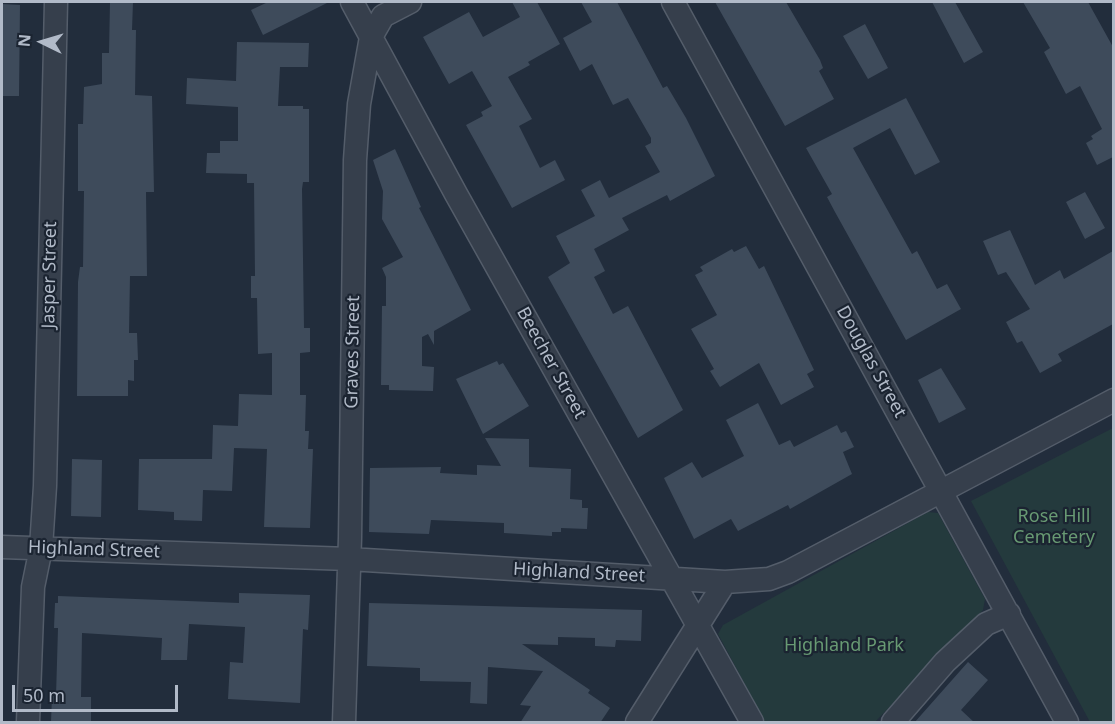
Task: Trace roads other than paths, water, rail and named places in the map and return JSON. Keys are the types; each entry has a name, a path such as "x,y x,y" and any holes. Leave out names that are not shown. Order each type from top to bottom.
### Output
{"street":[{"name":"Jasper Street","path":"28,723 33,587 41,548 45,486 56,2"},
{"name":"Beecher Street","path":"352,2 456,194 752,723"},
{"name":"Graves Street","path":"344,723 355,160 359,104 371,37 383,16 410,2"},
{"name":"Douglas Street","path":"673,2 1067,723"},
{"name":"Highland Street","path":"2,547 349,559 725,582 769,579 788,572 1113,400"},
{"path":"637,723 725,582"},
{"path":"893,723 954,655 986,624 1009,614"}],"park label":[{"name":"Rose Hill Cemetery","path":"1054,527"},
{"name":"Highland Park","path":"844,646"}]}
